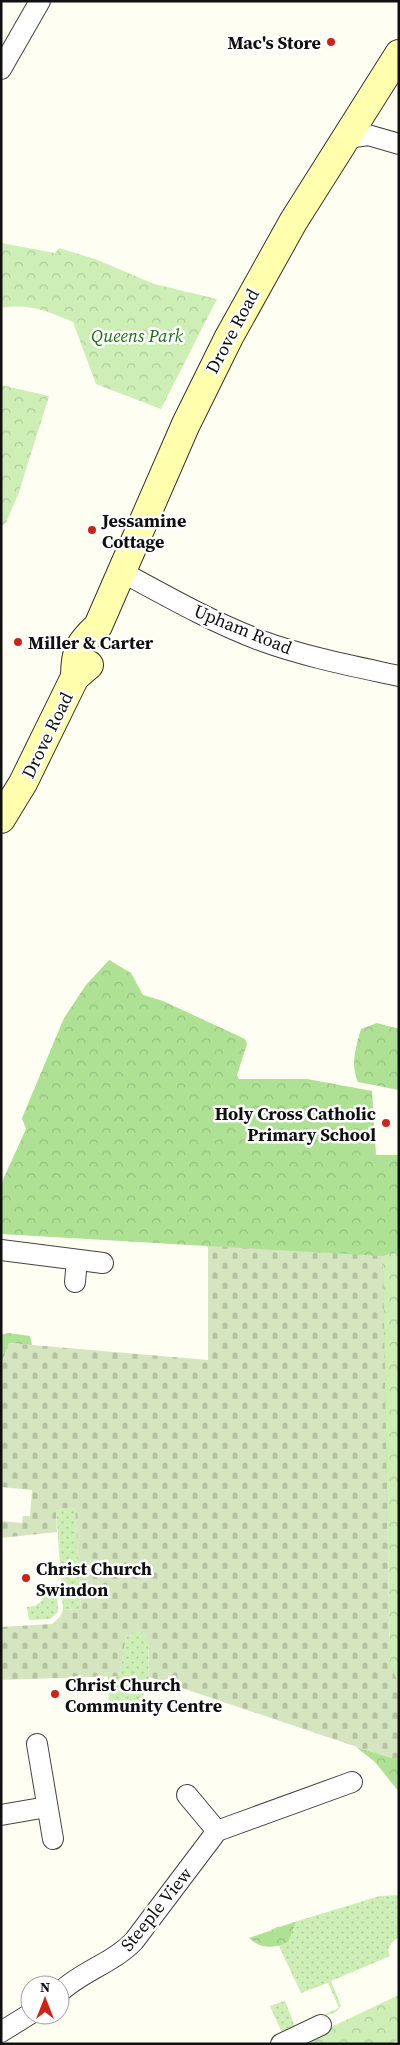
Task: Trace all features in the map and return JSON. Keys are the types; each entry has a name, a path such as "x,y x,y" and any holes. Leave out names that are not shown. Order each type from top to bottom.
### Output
{"main road":[{"name":"Drove Road","path":"1,819 23,784 76,677 76,656 82,641 98,626 168,464 213,367 273,256 399,54"}],"street":[{"path":"1,69 40,1"},
{"path":"347,138 368,135 399,144"},
{"name":"Upham Road","path":"122,572 248,636 304,654 399,676"},
{"path":"1,1250 103,1263"},
{"path":"75,1282 77,1260"},
{"path":"37,1744 52,1840"},
{"path":"187,1795 217,1831 352,1782"},
{"path":"1,1815 47,1808"},
{"name":"Steeple View","path":"70,1983 78,1976 121,1953 134,1942 217,1831"},
{"path":"1,2032 20,2020"},
{"path":"281,2044 321,2025"}],"green space":[{"name":"Queens Park","path":"1,243 55,253 59,248 95,259 154,284 217,299 161,409 96,384 73,322 55,314 29,307 1,308"},
{"path":"1,385 49,396 19,492 6,523 1,526"},
{"path":"109,960 131,973 143,995 163,1001 245,1039 247,1044 237,1075 239,1079 307,1079 372,1091 376,1155 399,1155 399,1516 388,1521 370,1521 207,1246 1,1234 1,1184 26,1129 22,1118 64,1018 86,985"},
{"path":"377,1023 399,1029 399,1090 358,1082 354,1062 361,1029"},
{"path":"208,1246 383,1256 390,1663 399,1685 399,1757 392,1758 369,1751 149,1677 148,1639 142,1632 134,1632 126,1638 119,1676 1,1680 1,1627 52,1624 60,1617 63,1610 81,1609 75,1509 56,1508 57,1532 1,1538 1,1521 22,1523 23,1516 30,1516 32,1490 1,1487 1,1365 9,1343 208,1360"},
{"path":"399,1251 399,1685 390,1663 383,1256"},
{"path":"8,1333 30,1336 32,1345 9,1343 1,1365 1,1335"},
{"path":"56,1508 75,1509 81,1609 63,1610"},
{"path":"42,1591 57,1591 58,1612 50,1619 29,1620 27,1607 35,1606 43,1600"},
{"path":"134,1632 142,1632 148,1639 149,1677 140,1707 109,1708 108,1676 119,1675 126,1638"},
{"path":"391,1638 399,1645 399,1792 375,1762 356,1747 392,1758 377,1701"},
{"path":"399,1895 399,1937 392,1942 388,1950 390,1956 331,1981 341,2006 337,2011 326,2016 325,2014 339,2008 328,1983 301,1993 271,1929 380,1896"},
{"path":"296,1922 288,1942 283,1944 268,1947 258,1944 249,1938"},
{"path":"399,1995 399,2040 390,2044 295,2044"},
{"path":"285,2001 295,2027 282,2033 270,2006"}],"place":[{"name":"Mac's Store","path":"331,42"},
{"name":"Jessamine Cottage","path":"92,530"},
{"name":"Miller & Carter","path":"18,642"},
{"name":"Holy Cross Catholic Primary School","path":"386,1123"},
{"name":"Christ Church Swindon","path":"26,1578"},
{"name":"Christ Church Community Centre","path":"55,1694"}]}
